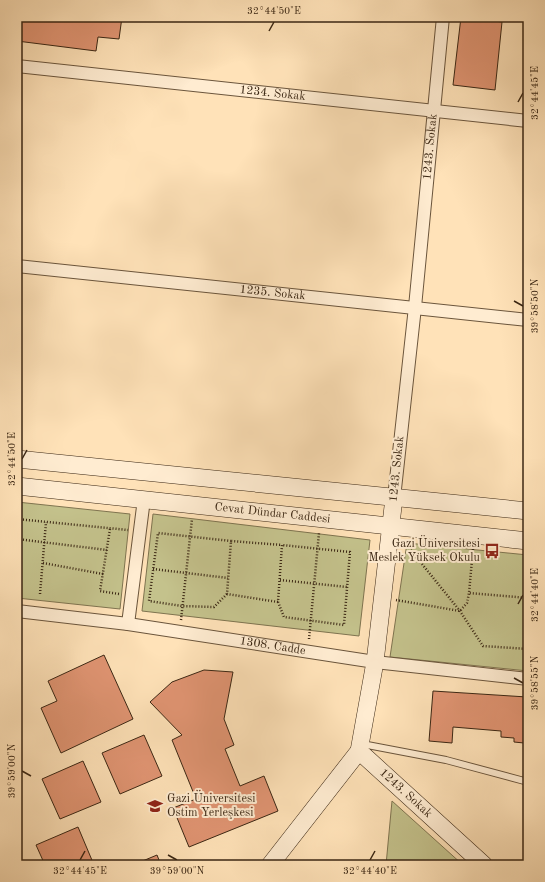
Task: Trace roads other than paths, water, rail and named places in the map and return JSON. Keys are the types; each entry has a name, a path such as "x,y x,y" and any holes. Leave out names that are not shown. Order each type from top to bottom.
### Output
{"street":[{"name":"1243. Sokak","path":"443,17 415,307 394,498 375,662 360,747 484,865"},
{"name":"1234. Sokak","path":"17,66 528,121"},
{"name":"1235. Sokak","path":"17,266 528,320"},
{"path":"17,459 528,512"},
{"name":"Cevat Dündar Caddesi","path":"17,486 528,541"},
{"path":"128,624 144,499"},
{"name":"1308. Cadde","path":"17,611 128,624 375,662 526,679"},
{"path":"270,865 360,747"}],"lane":[{"path":"360,747 446,760 528,782"}],"place":[{"name":"Gazi Üniversitesi Meslek Yüksek Okulu","path":"492,551"},
{"name":"Gazi Üniversitesi Ostim Yerleşkesi","path":"155,806"}]}
